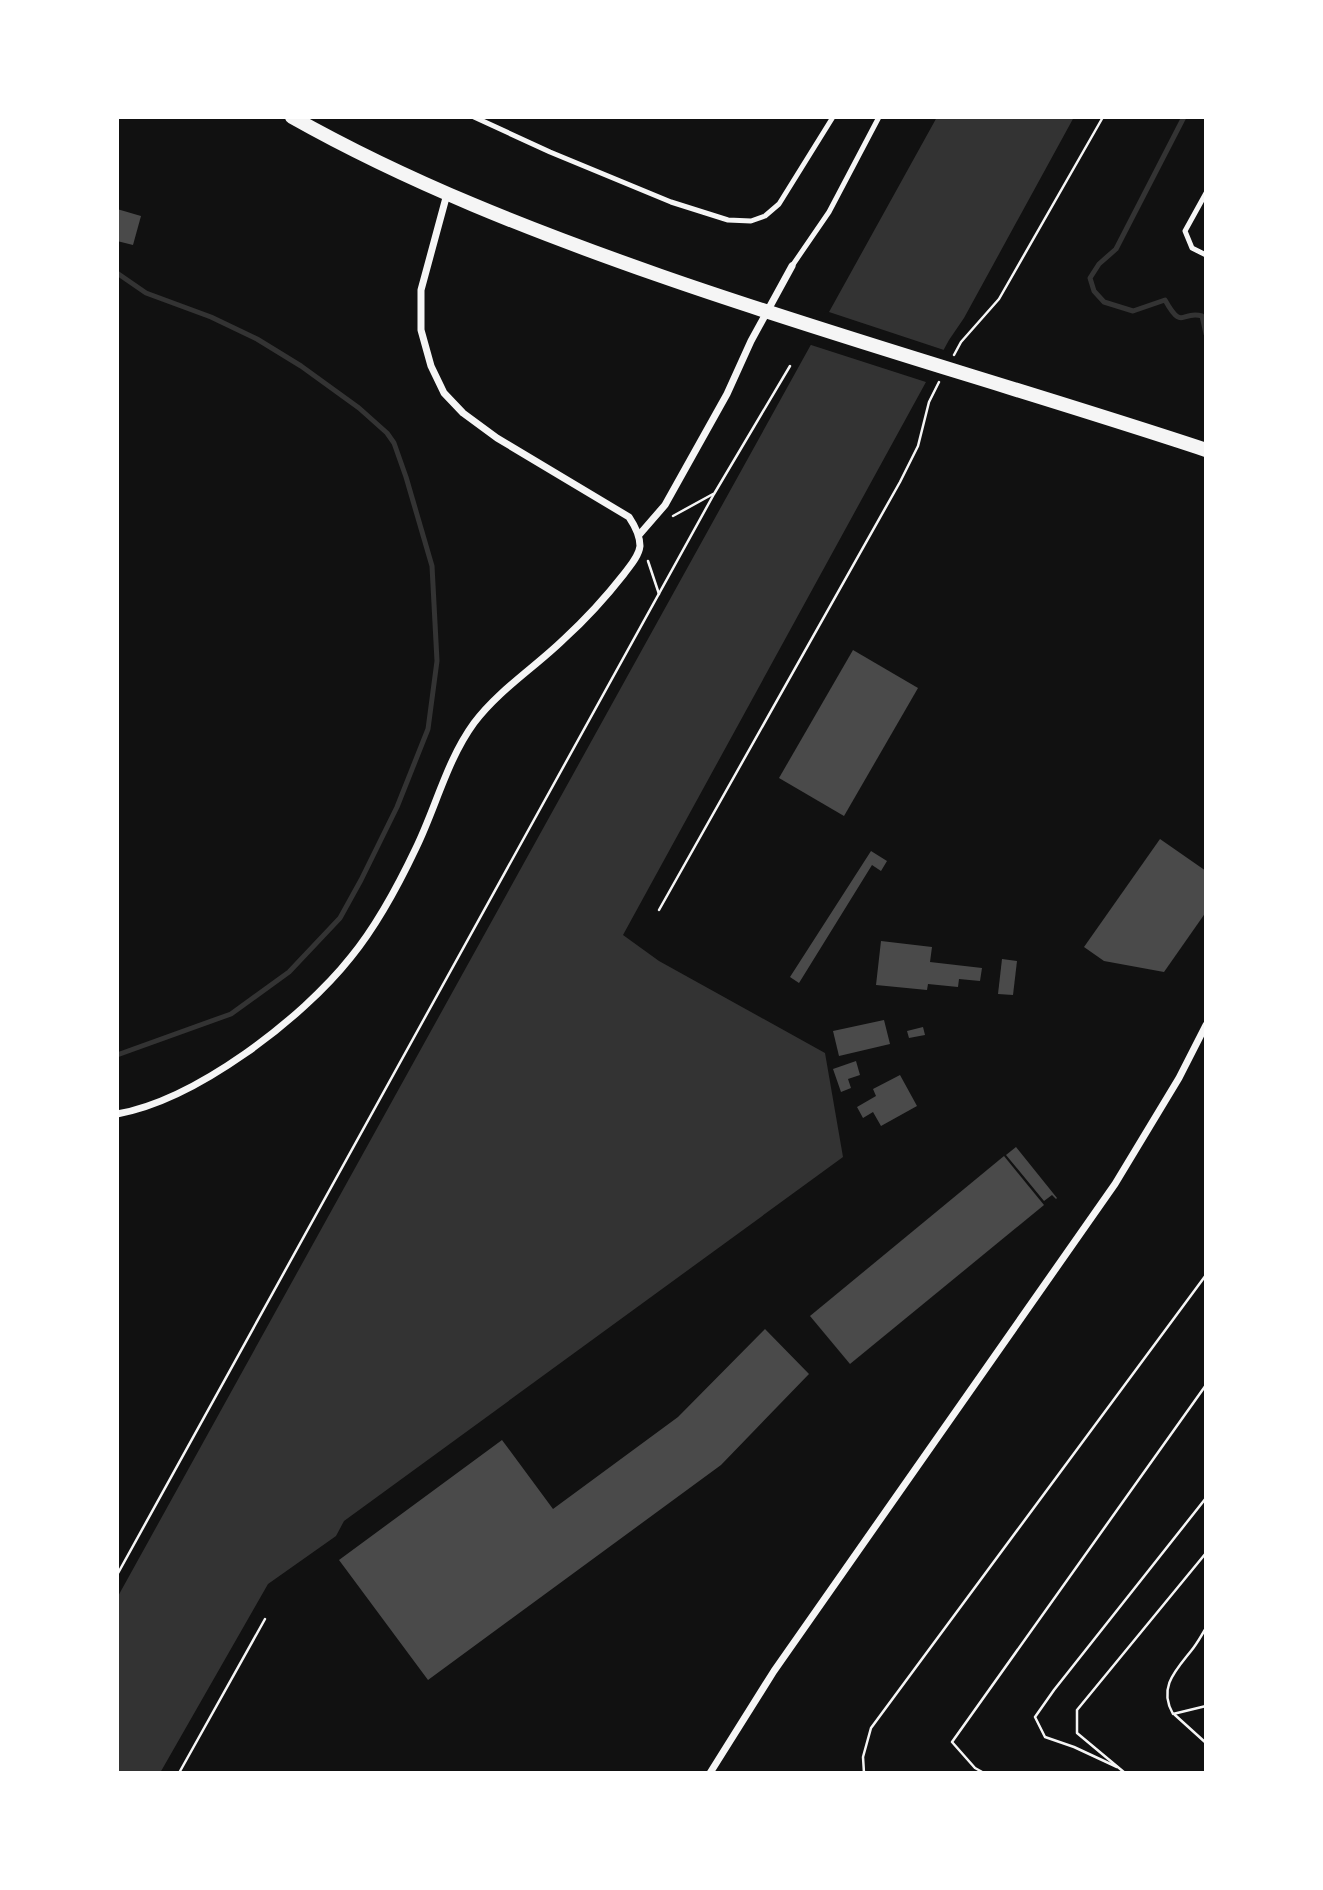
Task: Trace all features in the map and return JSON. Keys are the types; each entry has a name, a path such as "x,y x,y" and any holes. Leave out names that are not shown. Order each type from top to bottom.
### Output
{"main road":[{"path":"292,117 447,194 592,252 734,302 1206,450"}],"street":[{"path":"117,1114 176,1095 208,1077 265,1038 328,984 373,929 396,888 469,730 495,699 563,640 616,584 640,548 639,535 629,517 497,438 463,413 444,393 431,366 421,330 421,290 447,194"},
{"path":"639,535 665,505 727,394 762,319 792,266"},
{"path":"710,1773 774,1671 1115,1184 1179,1077 1206,1025"}],"lane":[{"path":"474,117 671,202 728,220 751,221 765,216 779,204 833,117"},
{"path":"792,266 829,212 879,117"},
{"path":"1206,192 1185,231 1192,248 1206,255"}],"path":[{"path":"954,354 961,342 999,299 1103,117"},
{"path":"117,1576 714,494 790,366"},
{"path":"659,910 900,482 918,446 929,402 941,378"},
{"path":"671,517 714,494"},
{"path":"639,535 659,594"},
{"path":"864,1773 863,1757 872,1728 1206,1275"},
{"path":"984,1773 975,1768 952,1742 1206,1385"},
{"path":"1117,1767 1045,1737 1035,1717 1206,1498"},
{"path":"1125,1773 1077,1733 1077,1710 1206,1553"},
{"path":"179,1773 265,1619"},
{"path":"1206,1628 1166,1686 1168,1705 1174,1714 1206,1743"},
{"path":"1174,1714 1206,1706"}],"shaded area":[{"path":"937,117 1074,117 623,935 659,961 825,1053 843,1157 344,1521 336,1536 268,1584 160,1773 117,1773 117,1598"}],"pier":[{"path":"826,311 947,351 929,383 808,344"}],"building":[{"path":"117,209 141,216 133,245 117,241"},
{"path":"853,650 918,688 844,816 779,778"},
{"path":"1160,839 1206,871 1206,912 1164,972 1104,961 1084,947"},
{"path":"871,851 887,861 881,871 872,865 799,983 790,977"},
{"path":"881,941 932,947 930,962 982,968 980,981 959,979 958,987 928,984 927,990 876,985"},
{"path":"1002,959 1017,961 1013,995 998,994"},
{"path":"884,1020 890,1044 839,1056 833,1031"},
{"path":"923,1027 925,1035 909,1038 907,1031"},
{"path":"856,1061 860,1075 848,1079 851,1088 841,1092 833,1069"},
{"path":"900,1075 917,1106 881,1126 873,1112 863,1118 857,1107 876,1096 873,1089"},
{"path":"1016,1147 1056,1199 1052,1195 1044,1201 1006,1155"},
{"path":"1004,1156 1044,1205 850,1364 810,1316"},
{"path":"765,1329 809,1374 721,1465 428,1680 339,1560 502,1440 553,1509 678,1417"}],"waterway":[{"path":"1184,117 1116,249 1099,264 1090,278 1094,291 1104,302 1133,311 1165,300 1179,318 1202,316 1206,334"},
{"path":"117,273 146,293 211,317 257,339 301,366 359,408 387,433 394,443 406,477 432,566 437,661 428,729 397,807 340,918 289,972 231,1014 117,1055"}]}
